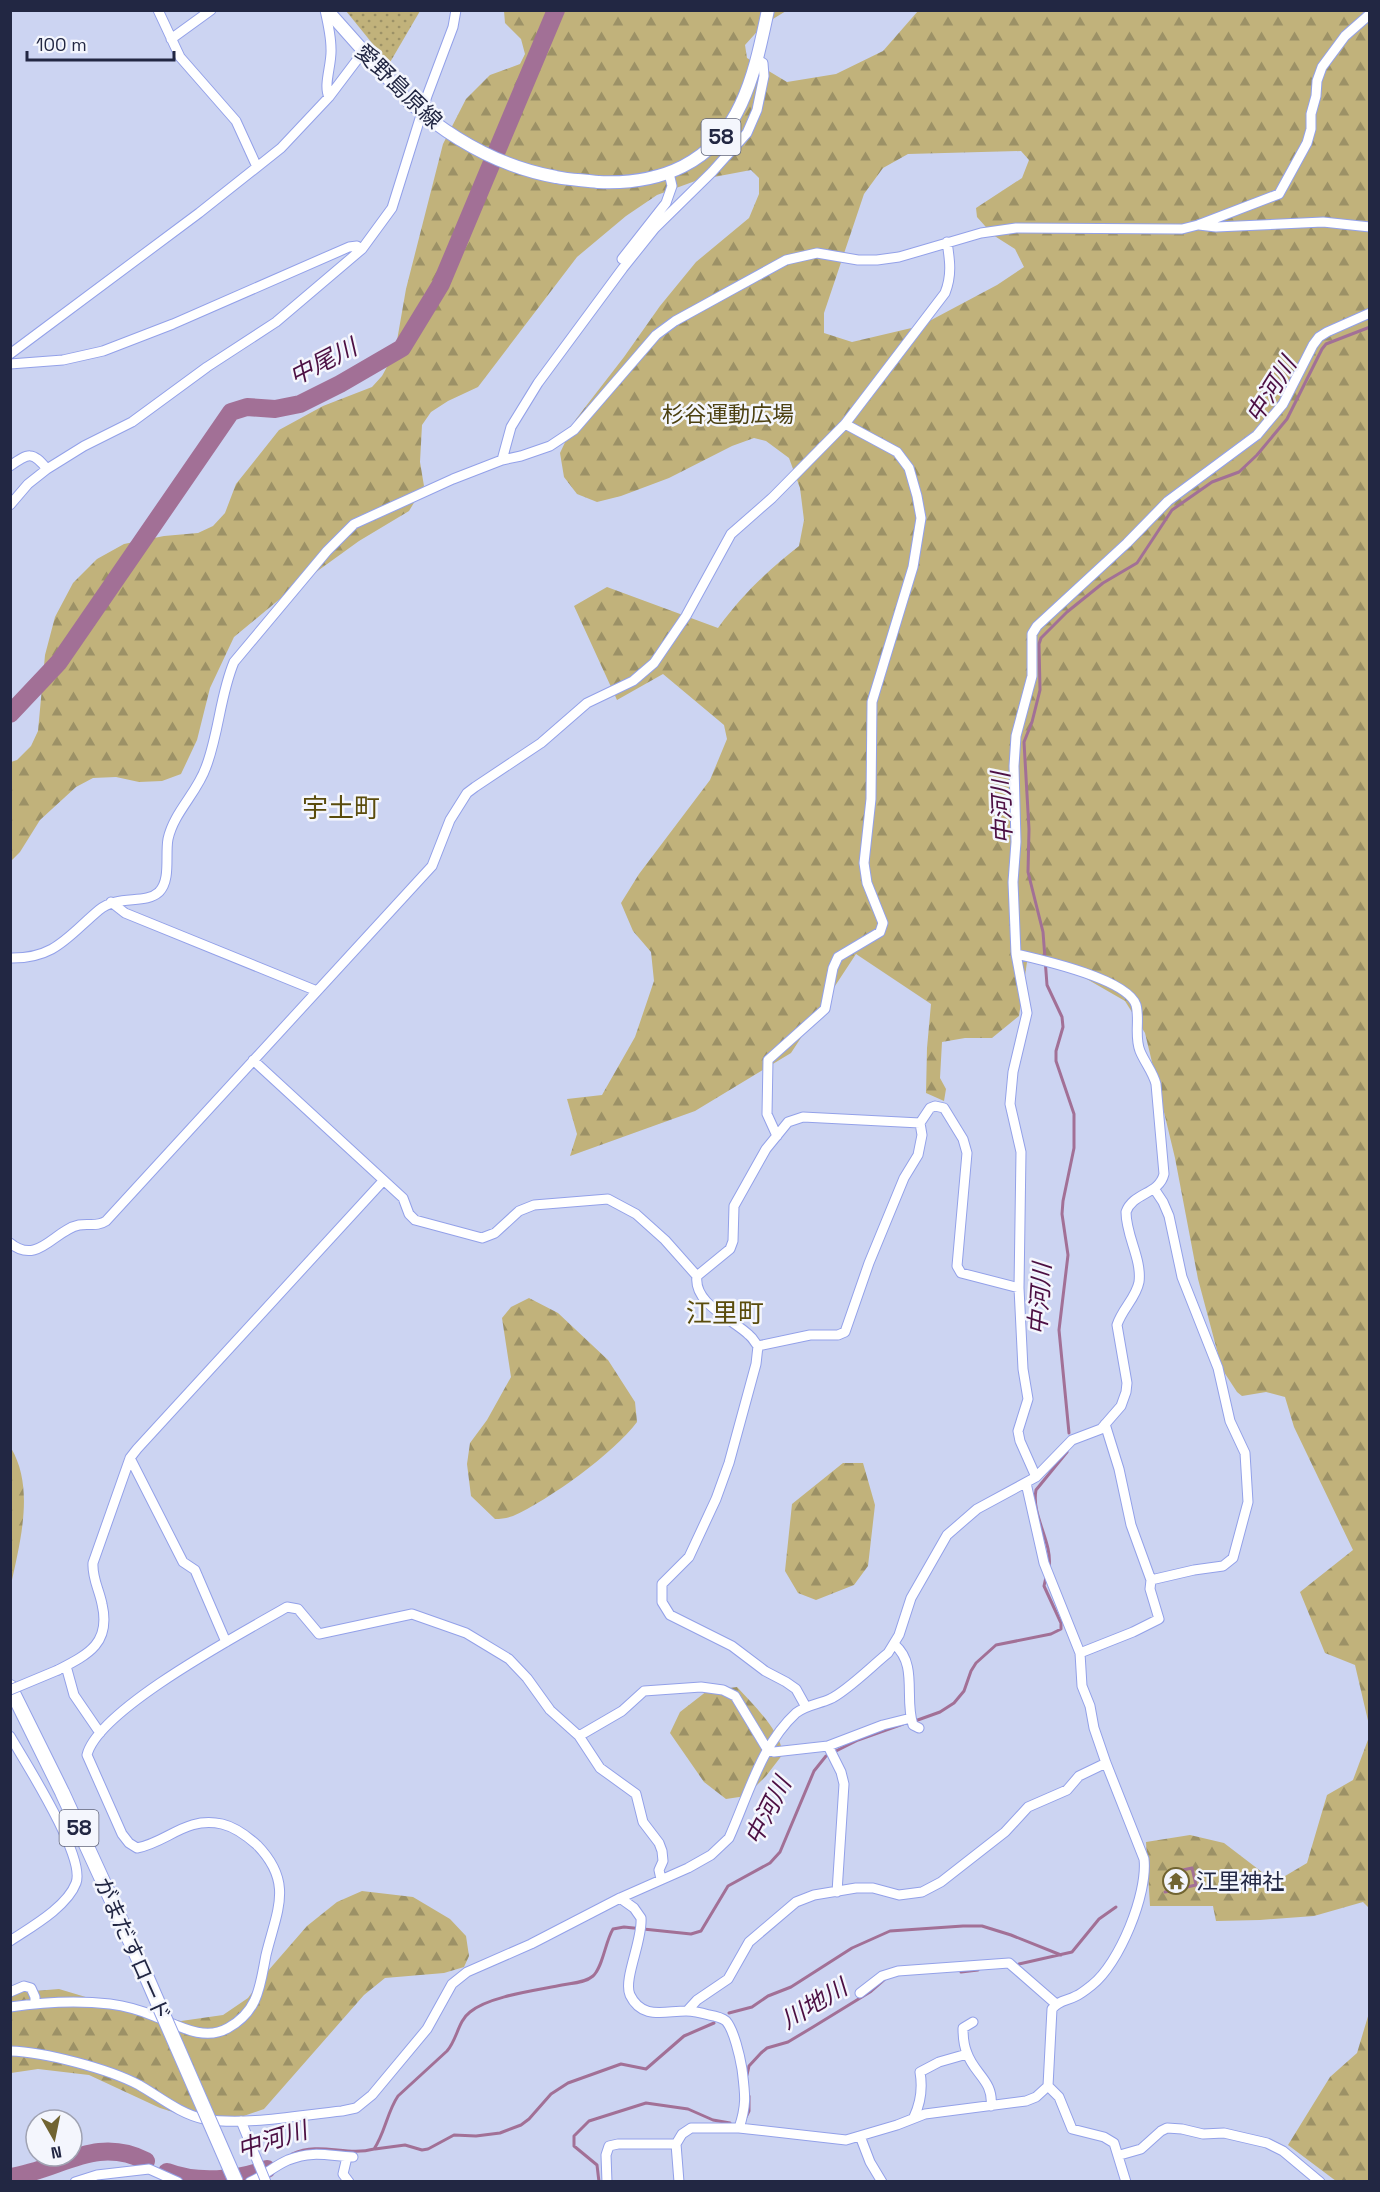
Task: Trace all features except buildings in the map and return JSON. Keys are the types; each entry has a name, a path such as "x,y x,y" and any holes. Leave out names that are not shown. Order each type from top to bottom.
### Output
{"highway":[{"name":"がまだすロード","path":"10,1689 62,1792 236,2181"}],"main road":[{"name":"愛野島原線","path":"326,10 408,101 433,123 460,141 502,162 556,177 598,182 629,182 669,173 703,155 720,139 742,103 768,10"}],"street":[{"path":"158,10 180,57 236,121 258,167"},
{"path":"171,39 211,10"},
{"path":"326,10 331,48 326,90 329,97"},
{"path":"10,506 28,484 47,469 84,446 132,422 207,367 276,322 362,249 392,208 427,96 453,27 456,10"},
{"path":"10,958 35,957 50,952 111,902 150,897 157,894 163,887 168,840 175,821 205,770 212,750 228,677 234,662 327,550 354,524 418,494 502,460 538,451 562,440 574,430 656,335 675,321 786,260 817,252 858,260 900,257 981,232 1016,228 1167,230 1198,225 1279,194 1311,129 1311,114 1322,67 1344,36 1370,14"},
{"path":"10,354 258,167 289,141 329,97 363,52"},
{"path":"502,460 511,427 538,383 622,268 655,228 747,133 757,110 764,76 763,63 756,59"},
{"path":"622,268 622,259 666,203 672,186 669,173"},
{"path":"1198,225 1216,227 1323,222 1370,227"},
{"path":"10,1244 17,1249 32,1251 74,1226 96,1225 106,1221 432,866 450,820 467,794 542,743 586,703 633,681 654,663 686,616 731,534 772,498 845,424 945,293 950,280 951,267 947,242"},
{"path":"10,364 63,360 103,351 172,324 349,247 357,246 362,249"},
{"path":"1036,1477 1018,1431 1028,1399 1023,1370 1019,1288 1021,1152 1010,1104 1012,1072 1027,1012 1016,954 1013,882 1016,842 1014,766 1016,736 1032,676 1032,634 1037,626 1127,543 1168,501 1257,435 1282,404 1319,337 1370,313"},
{"path":"777,1136 767,1114 768,1060 825,1009 833,969 838,957 880,932 883,923 867,883 864,863 871,799 872,702 912,567 921,518 909,468 897,452 845,424"},
{"path":"10,466 22,458 33,455 47,469"},
{"path":"111,902 124,913 317,991"},
{"path":"10,2051 35,2054 119,2076 183,2112 203,2118 241,2121 356,2108 372,2095 427,2029 452,1984 467,1972 549,1936 620,1898 688,1868 711,1855 729,1838 767,1749 797,1713 806,1707 832,1698 895,1645 911,1598 947,1535 977,1509 1036,1477 1072,1440 1101,1429 1120,1406 1126,1392 1127,1375 1117,1325 1135,1293 1139,1275 1126,1212 1132,1201 1155,1190 1163,1180 1165,1168 1159,1105 1153,1074 1138,1043 1136,1005 1131,997 1116,985 1045,961 1016,954"},
{"path":"253,1060 403,1198 408,1214 415,1220 482,1238 495,1233 519,1212 534,1204 608,1199 636,1214 665,1240 697,1276 699,1292 720,1314 749,1335 758,1346 756,1364 729,1463 690,1557 662,1584 662,1602 670,1615 732,1646 765,1671 796,1689 806,1707"},
{"path":"758,1346 810,1335 838,1335 845,1332 869,1263 904,1178 918,1155 922,1135 920,1124 930,1108 935,1106 941,1106 963,1139 967,1153 958,1270 961,1273 1019,1288"},
{"path":"697,1276 730,1249 733,1240 734,1206 766,1149 788,1122 803,1117 920,1124"},
{"path":"10,1689 62,1668 94,1648 99,1642 103,1629 103,1609 94,1580 93,1563 130,1458 383,1181"},
{"path":"1151,1580 1229,1563 1233,1558 1246,1515 1249,1491 1245,1454 1230,1421 1218,1368 1186,1289 1169,1216 1155,1190"},
{"path":"1080,1653 1159,1619 1150,1589 1151,1580 1131,1525 1119,1469 1105,1424"},
{"path":"130,1458 183,1562 195,1570 226,1642"},
{"path":"679,2181 676,2144 682,2134 691,2128 738,2128 836,2140 897,2126 925,2114 1026,2101 1036,2097 1048,2086 1052,2009 1056,2004 1076,1996 1094,1984 1120,1946 1136,1910 1144,1884 1144,1859 1106,1763 1082,1686 1080,1653 1047,1572 1026,1483"},
{"path":"10,2007 74,2002 119,2006 154,2016 192,2031 212,2032 227,2029 247,2013 260,1990 266,1955 280,1903 276,1871 269,1857 252,1840 236,1829 221,1824 188,1824 149,1846 137,1848 129,1843 122,1834 87,1755 100,1733 148,1690 287,1607 298,1609 319,1635 412,1614 466,1633 509,1659 527,1678 550,1710 579,1736 600,1768 636,1794 644,1822 662,1851 663,1861 659,1870 661,1879"},
{"path":"579,1736 621,1711 644,1691 701,1687 723,1690 735,1696 767,1749 778,1752 830,1751 883,1725 914,1723 910,1677 900,1649 895,1645"},
{"path":"62,1668 74,1695 100,1733"},
{"path":"10,1736 68,1842 78,1874 73,1889 58,1905 42,1920 10,1941"},
{"path":"830,1751 841,1772 844,1784 837,1892"},
{"path":"687,2011 697,2000 728,1979 749,1942 796,1902 814,1895 864,1887 899,1895 922,1893 941,1882 1005,1832 1028,1807 1067,1791 1079,1776 1106,1763"},
{"path":"620,1898 639,1913 642,1923 628,1981 630,1996 640,2009 647,2013 687,2011 718,2016 728,2024 741,2061 746,2102 738,2128"},
{"path":"860,1992 882,1976 898,1971 1009,1962 1056,2004"},
{"path":"10,1992 24,1986 31,1988 35,2004"},
{"path":"973,2022 963,2028 967,2054 990,2088 991,2106"},
{"path":"914,2117 922,2095 920,2072 939,2062 967,2054"},
{"path":"1048,2086 1059,2097 1072,2129 1110,2139 1114,2143 1120,2155 1126,2181"},
{"path":"241,2121 266,2181"},
{"path":"1120,2155 1141,2149 1167,2128 1182,2128 1203,2134 1231,2134 1267,2143 1283,2151 1320,2181"},
{"path":"860,2136 870,2162 882,2181"},
{"path":"607,2181 606,2155 609,2146 676,2144"},
{"path":"250,2181 287,2161 321,2153 350,2157 344,2174 349,2181"},
{"path":"75,2181 115,2172 159,2168 178,2181"}],"green space":[{"path":"346,11 420,11 389,64"},
{"name":"杉谷運動広場","path":"504,11 786,11 763,25 745,45 747,58 787,82 836,74 883,51 918,11 1369,11 1369,1725 1355,1665 1325,1653 1300,1592 1353,1550 1294,1427 1285,1397 1266,1392 1242,1396 1222,1369 1198,1279 1175,1158 1145,1033 1125,1001 1052,959 1027,962 1019,1016 992,1038 965,1038 942,1042 940,1078 946,1089 944,1101 926,1093 931,1004 856,954 791,1053 695,1111 570,1156 577,1134 567,1099 602,1095 635,1037 654,981 651,952 633,931 621,903 639,874 710,780 727,739 724,725 663,674 617,700 574,606 607,587 718,628 756,584 799,546 804,520 800,488 789,458 766,441 754,438 732,446 669,478 621,496 597,502 577,494 564,477 560,453 576,419 660,306 696,262 749,218 759,194 759,178 751,170 698,180 657,195 626,216 577,257 478,387 431,412 422,425 420,462 424,486 409,511 359,541 287,593 234,637 210,688 197,740 181,774 162,781 139,782 116,777 93,778 76,787 40,820 20,852 11,861 11,762 17,760 31,746 38,731 45,655 55,617 73,583 97,559 124,544 164,536 198,533 213,526 225,513 236,484 279,430 323,406 372,387 382,376 395,352 406,289 443,144 466,99 490,75 520,64 525,54 521,39 505,23","holes":["1021,151 1029,160 1022,178 976,208 977,217 993,235 1015,249 1024,267 997,285 920,326 852,342 824,333 824,313 864,194 883,168 908,154"]},
{"path":"529,1298 558,1313 608,1360 635,1402 637,1422 613,1448 580,1475 528,1509 513,1516 495,1519 471,1496 467,1464 470,1443 487,1420 511,1377 502,1318 511,1307"},
{"path":"11,1448 18,1464 24,1498 21,1533 11,1585"},
{"path":"843,1463 863,1463 875,1505 868,1566 854,1585 816,1600 798,1593 785,1571 792,1504"},
{"path":"737,1687 771,1726 781,1744 783,1754 746,1796 726,1799 704,1782 670,1733 680,1712 707,1691"},
{"path":"1369,1737 1369,1908 1363,1902 1314,1916 1216,1921 1213,1906 1150,1906 1146,1842 1190,1835 1224,1843 1275,1882 1307,1863 1327,1795 1353,1780"},
{"path":"362,1891 413,1897 450,1919 466,1936 469,1956 464,1967 444,1973 385,1978 364,1995 264,2109 232,2120 202,2121 160,2108 89,2075 38,2069 11,2073 10,1993 59,1989 119,2007 181,2021 223,2015 248,1998 307,1926 337,1902"},
{"path":"1369,2013 1369,2181 1336,2181 1288,2145 1330,2077 1357,2053"}],"waterway":[{"name":"中尾川","path":"10,714 59,662 231,412 247,407 275,409 300,404 402,348 441,284 556,10"},
{"name":"中河川","path":"1069,1433 1059,1330 1068,1255 1062,1214 1074,1148 1074,1114 1056,1061 1056,1051 1063,1027 1062,1017 1047,985 1043,932 1028,872 1029,829 1024,742 1040,690 1039,644 1041,638 1067,612 1103,583 1137,563 1172,510 1212,482 1239,472 1257,455 1287,419 1326,344 1370,327"},
{"name":"中河川","path":"1049,1568 1048,1548 1036,1510 1036,1490 1067,1452"},
{"name":"中河川","path":"915,1721 940,1712 954,1703 964,1691 976,1663 996,1645 1051,1634 1061,1629 1061,1623 1044,1586 1046,1577"},
{"name":"中河川","path":"292,2154 313,2149 353,2151 374,2149 398,2096 447,2051 463,2020 470,2012 478,2006 501,1998 590,1978 599,1967 613,1929 624,1927 691,1934 701,1931 728,1886 770,1863 780,1852 814,1771 826,1756 858,1740 903,1724"},
{"path":"1165,1892 1196,1885 1192,1868 1178,1871"},
{"path":"1019,1964 1072,1952 1099,1919 1116,1907"},
{"path":"729,2013 752,2007 768,1996 791,1987 852,1948 890,1931 982,1926 1061,1955"},
{"name":"川地川","path":"961,1972 978,1970"},
{"name":"川地川","path":"747,2075 749,2066 767,2048 788,2042 870,1992 886,1978"},
{"path":"375,2149 405,2145 422,2150 454,2135 476,2136 500,2133 521,2125 551,2094 568,2083 621,2064 646,2069 684,2036 714,2023"},
{"name":"川地川","path":"746,2117 749,2111 749,2096"},
{"name":"川地川","path":"599,2182 597,2165 574,2146 574,2136 589,2121 646,2103 688,2109 713,2120 730,2123"},
{"name":"中河川","path":"10,2177 94,2153 128,2154 146,2161"},
{"name":"中河川","path":"167,2172 191,2178 217,2179 243,2176 267,2169"}],"place":[{"name":"江里神社","path":"1176,1881"}],"district":[{"name":"宇土町","path":"341,808"},
{"name":"江里町","path":"725,1313"}]}
